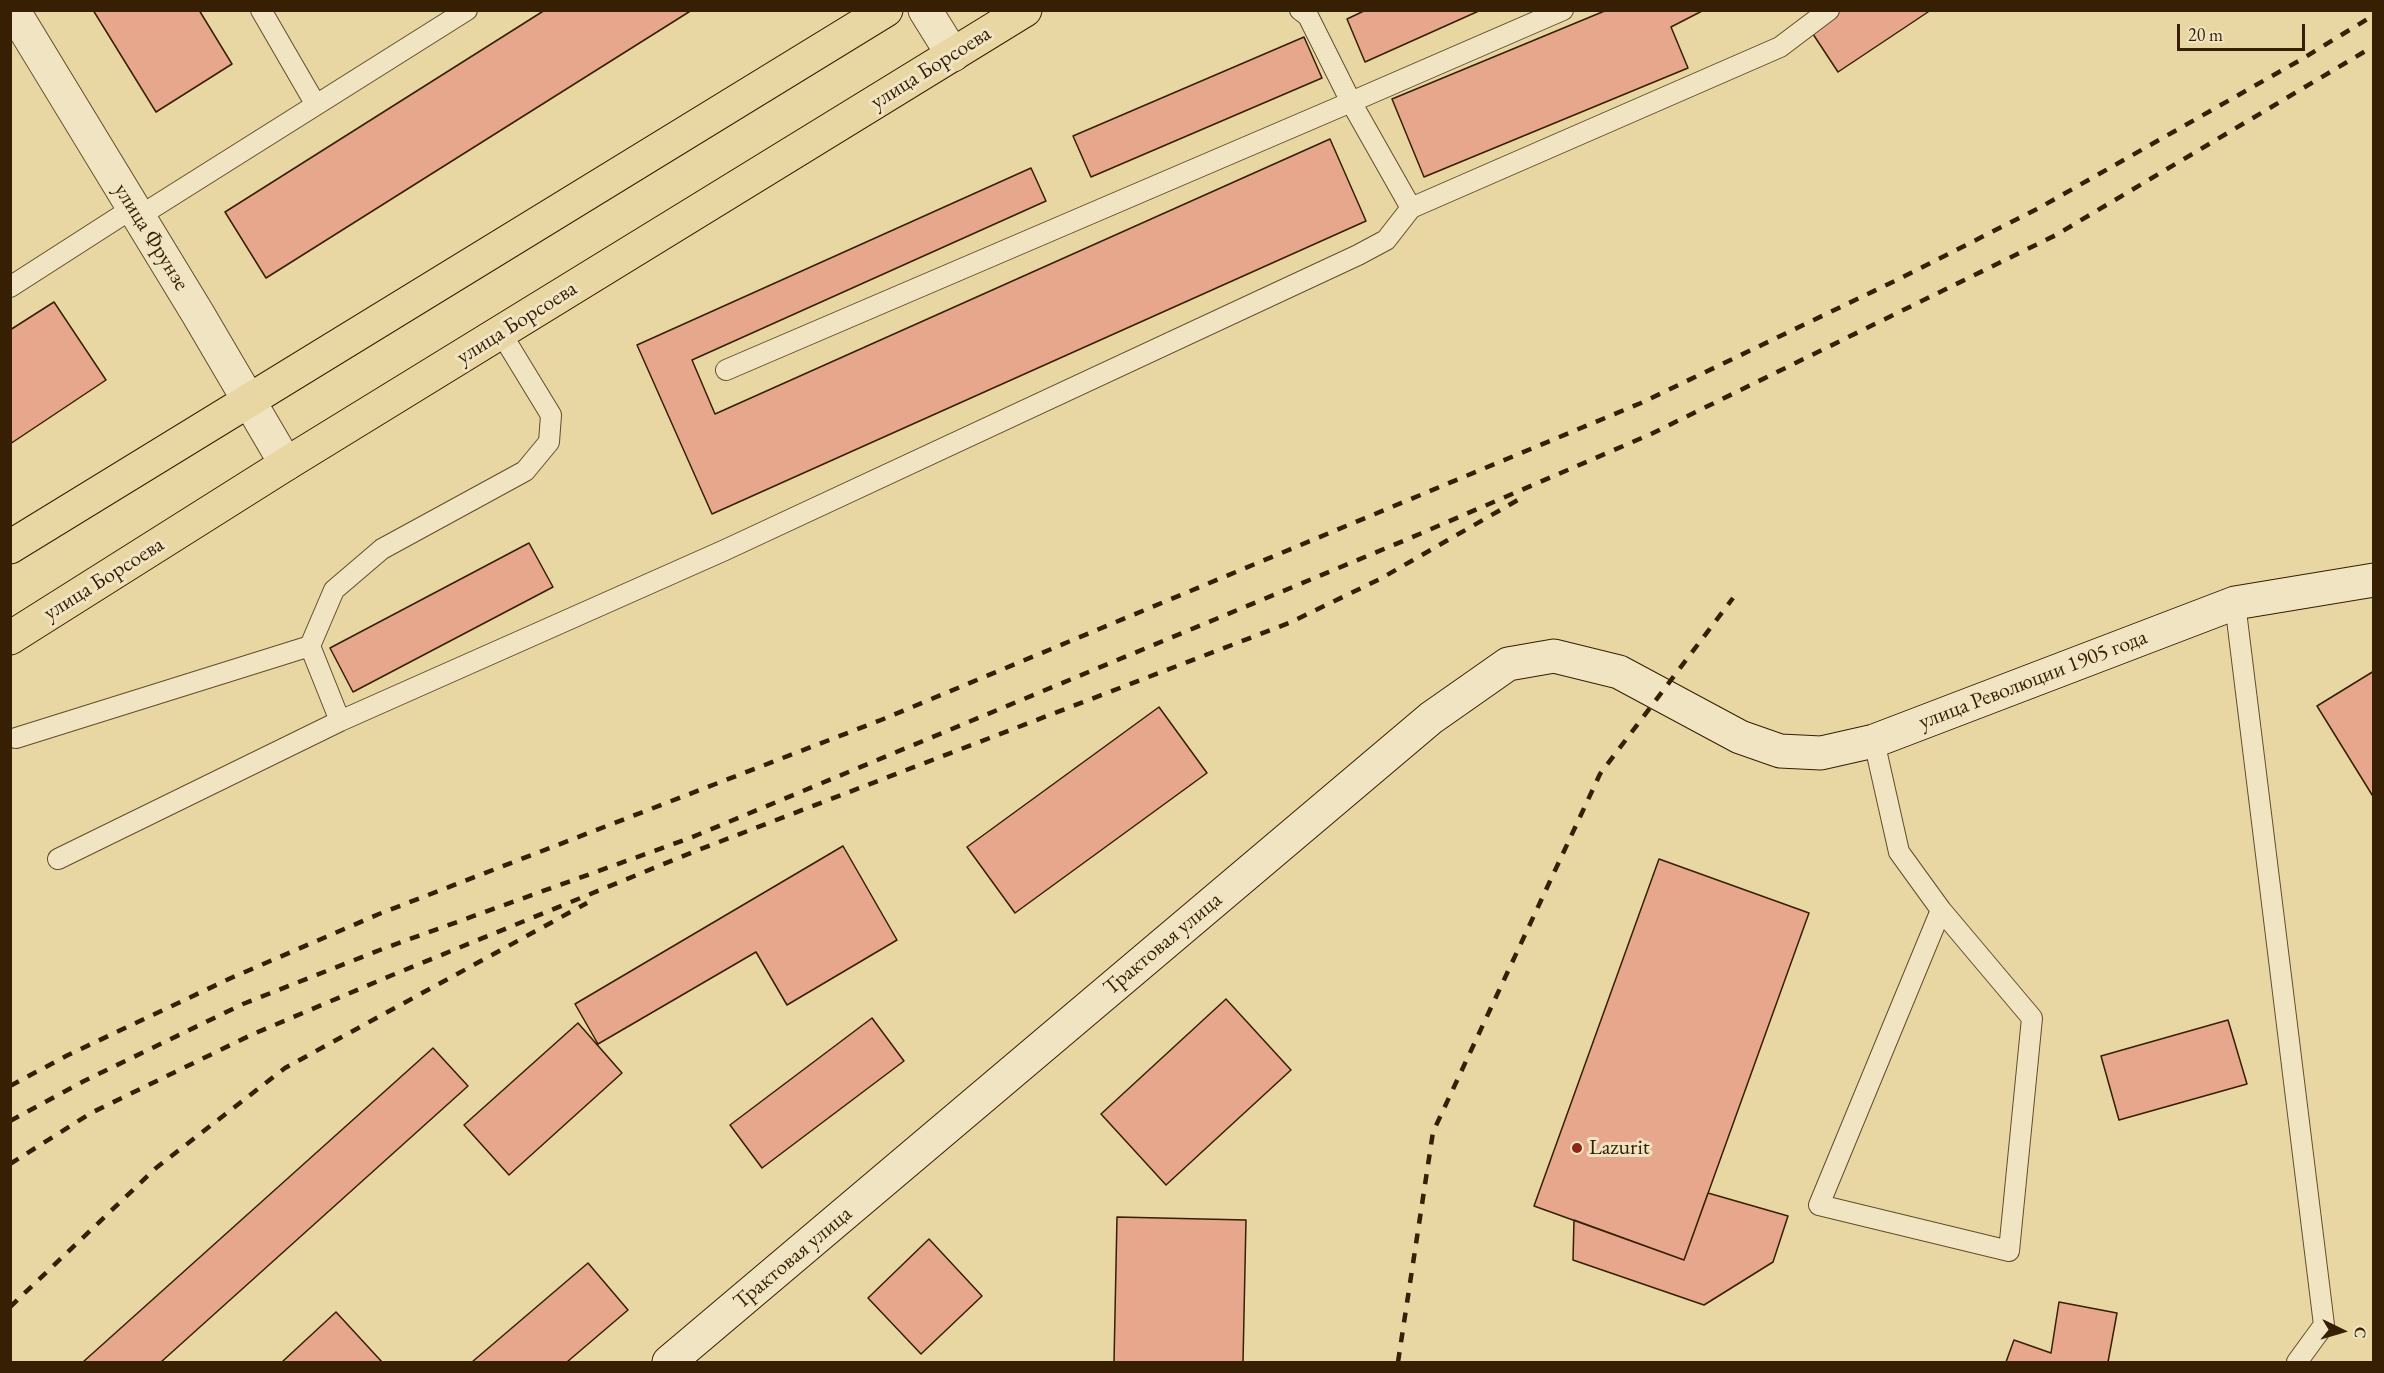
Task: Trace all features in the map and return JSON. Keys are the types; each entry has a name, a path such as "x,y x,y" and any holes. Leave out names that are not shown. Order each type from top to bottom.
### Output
{"main road":[{"name":"улица Фрунзе","path":"13,10 286,464"},
{"path":"10,548 886,10"},
{"path":"925,10 953,55"},
{"name":"улица Борсоева","path":"10,638 286,464 1025,10"},
{"name":"улица Революции 1905 года","path":"1698,714 1740,737 1780,751 1821,753 1874,741 2235,603 2373,580"},
{"name":"Трактовая улица","path":"669,1362 1431,717 1508,664 1554,656 1619,672 1698,714"}],"lane":[{"path":"261,10 316,105"},
{"path":"10,287 316,105 467,10"},
{"path":"726,370 1563,10"},
{"path":"58,859 340,722 725,550 1358,255 1386,240 1411,208 1780,47 1829,10"},
{"path":"1309,12 1351,102 1411,208"},
{"path":"340,722 310,646 334,590 382,549 525,471 549,442 551,415 501,333"},
{"path":"2235,603 2324,1325 2297,1362"},
{"path":"16,738 310,646"},
{"path":"1874,741 1899,852 1941,910 2032,1018 2008,1251 1820,1205 1941,910"}],"building":[{"path":"93,10 199,10 232,64 156,112"},
{"path":"545,10 692,10 266,278 225,212"},
{"path":"1366,10 1481,10 1365,62 1347,19"},
{"path":"1607,10 1704,10 1671,27 1688,68 1424,177 1392,99"},
{"path":"1835,10 1931,10 1838,72 1809,28"},
{"path":"1304,37 1322,78 1091,177 1073,136"},
{"path":"1330,139 1366,221 712,514 637,345 1031,168 1046,201 692,360 715,414"},
{"path":"54,302 106,380 10,444 10,330"},
{"path":"529,543 553,587 353,692 330,648"},
{"path":"2374,671 2374,798 2317,706"},
{"path":"1159,707 1207,773 1015,913 967,847"},
{"path":"843,846 897,940 787,1005 756,952 598,1044 575,1004"},
{"path":"1659,859 1809,913 1684,1260 1534,1206"},
{"path":"1226,999 1291,1070 1166,1185 1101,1114"},
{"path":"872,1018 904,1061 762,1168 730,1125"},
{"path":"2228,1020 2247,1084 2119,1120 2101,1056"},
{"path":"578,1023 622,1073 509,1175 464,1125"},
{"path":"433,1048 468,1086 161,1362 83,1362"},
{"path":"1708,1193 1788,1216 1773,1262 1704,1305 1573,1260 1574,1220 1684,1260"},
{"path":"1117,1217 1246,1220 1243,1362 1114,1362"},
{"path":"929,1239 982,1296 921,1354 868,1298"},
{"path":"588,1263 628,1310 567,1362 472,1362"},
{"path":"2059,1302 2117,1313 2108,1362 2006,1362 2014,1340 2051,1353"},
{"path":"336,1312 382,1362 282,1362"}],"railway":[{"path":"10,1086 68,1055 231,978 379,914 881,720 1641,403 1901,278 2039,208 2302,59 2374,15"},
{"path":"10,1121 84,1081 243,1004 385,948 690,838 1408,539 1651,434 2056,235 2374,46"},
{"path":"10,1164 91,1113 251,1035 390,976 693,852 1289,623 1380,579 1523,497"},
{"path":"1398,1362 1433,1132 1600,774 1733,598"},
{"path":"10,1307 156,1168 285,1068 587,903"}],"place":[{"name":"Lazurit","path":"1577,1148"}]}
